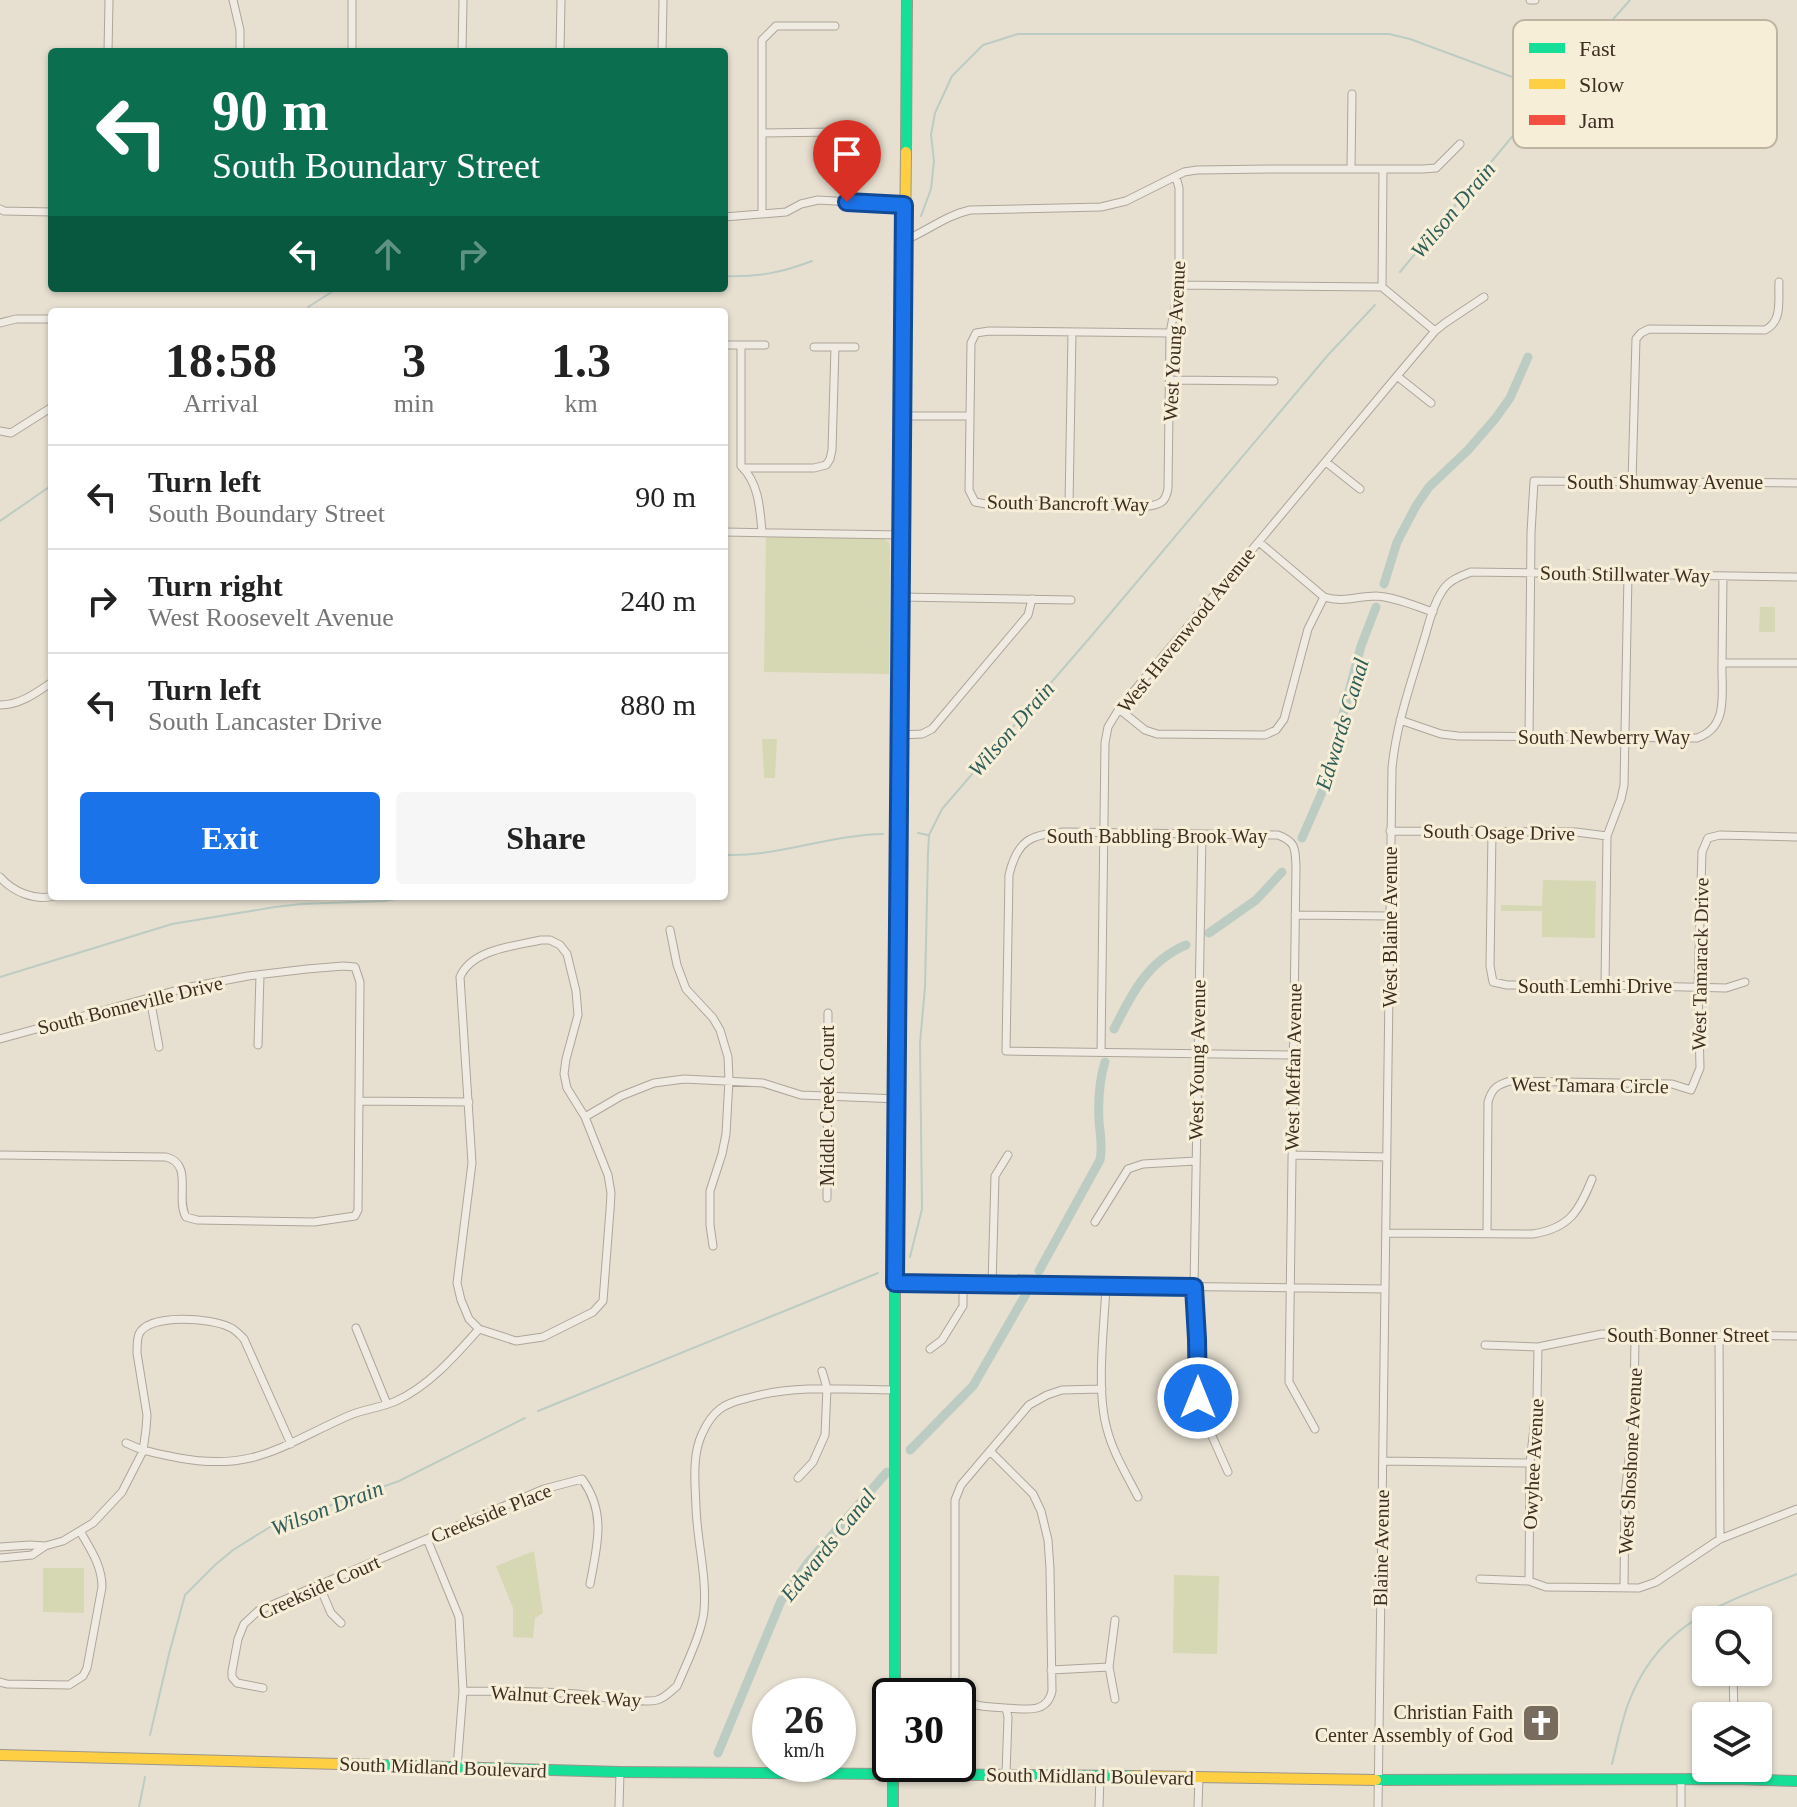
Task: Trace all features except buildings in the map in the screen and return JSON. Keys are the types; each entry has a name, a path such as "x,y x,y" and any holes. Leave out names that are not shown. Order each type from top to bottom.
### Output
{"main road":[{"path":"895,1678 895,1283 907,0"},
{"name":"South Midland Boulevard","path":"0,1755 620,1772 872,1769"},
{"name":"South Midland Boulevard","path":"976,1773 1378,1780 1692,1779"},
{"name":"South Midland Boulevard","path":"1772,1778 1797,1781"},
{"path":"893,1782 893,1807"}],"street":[{"path":"108,48 109,0"},
{"path":"233,0 240,30 240,48"},
{"path":"352,0 352,48"},
{"path":"462,48 463,0"},
{"path":"560,48 561,0"},
{"path":"662,48 663,0"},
{"path":"761,24 769,33"},
{"path":"762,213 762,40 776,26 835,26"},
{"path":"1351,169 1352,94"},
{"path":"762,133 836,132"},
{"path":"903,241 953,214 970,210 1101,207 1126,201 1184,172 1436,168 1460,144"},
{"path":"1382,287 1383,170"},
{"name":"West Young Avenue","path":"1161,504 1166,499 1168,488 1170,333 1179,285 1179,188 1176,177"},
{"path":"728,217 786,212 818,200 904,205"},
{"path":"0,209 48,212"},
{"path":"1632,482 1636,339 1649,329 1765,330 1776,322 1779,282"},
{"path":"1179,285 1382,287 1435,331"},
{"name":"West Havenwood Avenue","path":"1101,1052 1105,743 1108,727 1119,709 1435,331 1484,297"},
{"path":"0,323 16,319 48,319"},
{"path":"1069,505 1072,332"},
{"path":"902,416 970,416 971,343 976,333 1170,333"},
{"path":"728,345 765,345"},
{"path":"741,345 740,459 741,466 755,485 762,532"},
{"path":"814,347 855,347"},
{"path":"744,468 814,468 826,465 832,450 835,347"},
{"path":"1397,376 1431,403"},
{"path":"1170,380 1274,381"},
{"path":"0,431 11,433 48,410"},
{"name":"South Bancroft Way","path":"970,416 969,490 975,502 1161,504"},
{"path":"1326,462 1360,489"},
{"name":"South Shumway Avenue","path":"1531,572 1534,481 1797,483"},
{"path":"728,532 901,535"},
{"path":"1259,542 1324,597 1336,601 1386,597 1433,612"},
{"name":"South Stillwater Way","path":"1454,578 1471,572 1797,577"},
{"path":"1529,737 1531,572"},
{"path":"1605,985 1607,836 1624,785 1628,574"},
{"path":"1723,576 1722,663 1797,663"},
{"name":"West Blaine Avenue","path":"1385,1289 1392,768 1400,720 1433,612 1440,593 1454,578"},
{"path":"900,597 1071,600"},
{"path":"1119,709 1145,730 1157,734 1265,735 1276,730 1284,719 1308,629 1324,597"},
{"path":"899,735 922,734 932,729 1028,615 1032,599"},
{"name":"South Newberry Way","path":"1400,720 1441,734 1458,736 1697,738 1712,731 1718,722 1722,663"},
{"path":"0,705 26,699 48,685"},
{"name":"South Osage Drive","path":"1390,831 1576,832 1607,836"},
{"name":"South Lemhi Drive","path":"1492,832 1490,966 1493,982 1507,985 1726,988 1745,982"},
{"name":"South Babbling Brook Way","path":"1101,1052 1006,1051 1009,875 1012,861 1024,843 1043,833 1202,834 1278,835 1294,846"},
{"name":"West Young Avenue","path":"1202,834 1194,1287 1198,1398 1228,1472"},
{"name":"West Tamarack Drive","path":"1691,1090 1700,1068 1698,987 1702,852 1708,838 1720,835 1797,837"},
{"name":"West Meffan Avenue","path":"1294,846 1289,1382 1315,1429"},
{"path":"0,877 24,895 48,898"},
{"path":"1295,915 1390,916"},
{"path":"670,930 677,965 686,989 713,1018 725,1043 729,1080 726,1134 710,1191 713,1246"},
{"path":"541,940 560,945 567,954 578,1015 564,1074 567,1088 585,1117 608,1175 611,1193 603,1301 593,1312 543,1337 516,1341 479,1329 469,1319 461,1300 457,1283 472,1163 469,1102 460,988 464,967 493,951 541,940"},
{"name":"South Bonneville Drive","path":"0,1039 185,988 307,969 355,967 360,982 359,1101"},
{"path":"258,1045 260,975"},
{"path":"150,998 159,1047"},
{"name":"Middle Creek Court","path":"827,1198 828,1013"},
{"path":"1101,1052 1294,1055"},
{"path":"585,1117 621,1096 654,1083 684,1079 763,1083 801,1095 898,1099"},
{"name":"West Tamara Circle","path":"1487,1233 1488,1102 1491,1090 1498,1084 1510,1081 1672,1084 1691,1090"},
{"path":"0,1155 166,1157 173,1159 181,1168 182,1210 186,1217 197,1220 314,1222 355,1216 358,1210 359,1101 469,1102"},
{"path":"992,1285 995,1176 1008,1155"},
{"path":"1292,1155 1387,1157"},
{"path":"1095,1222 1128,1169 1143,1164 1196,1161"},
{"path":"1387,1233 1533,1234 1551,1231 1568,1221 1580,1207 1592,1179"},
{"path":"895,1283 1385,1289"},
{"path":"930,1349 942,1340 963,1306 963,1284"},
{"path":"1106,1287 1102,1389 1105,1425 1111,1444 1138,1497"},
{"name":"Blaine Avenue","path":"1378,1807 1385,1289"},
{"path":"0,1558 32,1555 45,1546 63,1541 106,1511 122,1492 143,1451 147,1415 137,1353 139,1334 148,1324 167,1319 206,1321 232,1328 244,1339 291,1444"},
{"path":"356,1328 387,1404"},
{"path":"126,1443 143,1451 200,1462 228,1462 258,1457 351,1414 387,1404 413,1391 450,1362 479,1329"},
{"name":"South Bonner Street","path":"1485,1345 1538,1347 1602,1334 1797,1336"},
{"name":"West Shoshone Avenue","path":"1624,1588 1625,1495 1634,1414 1635,1334"},
{"path":"1719,1335 1720,1539"},
{"name":"Owyhee Avenue","path":"1529,1581 1530,1463 1537,1401 1538,1347"},
{"path":"798,1478 813,1462 825,1435 827,1388 822,1371"},
{"name":"Walnut Creek Way","path":"463,1691 572,1694 645,1701 658,1700 669,1694 677,1686 704,1614 705,1582 696,1509 695,1468 697,1447 710,1420 720,1409 766,1393 827,1388 895,1390"},
{"path":"955,1678 955,1500 961,1485 1029,1405 1062,1390 1102,1389"},
{"path":"976,1706 1033,1710 1043,1707 1050,1700 1052,1691 1050,1569 1048,1540 1041,1511 1033,1494 991,1452"},
{"path":"1383,1461 1530,1463"},
{"name":"Creekside Place","path":"389,1555 544,1489 582,1479 598,1514 600,1531 590,1584"},
{"path":"1480,1579 1529,1581 1546,1587 1639,1588 1656,1582 1720,1539 1797,1509"},
{"path":"0,1682 69,1685 83,1676 90,1654 102,1576 80,1531"},
{"path":"427,1539 459,1617 463,1691 457,1768"},
{"path":"0,1547 45,1546"},
{"name":"Creekside Court","path":"263,1688 242,1685 232,1677 238,1639 244,1624 258,1611 389,1555"},
{"path":"319,1585 331,1613 341,1623"},
{"path":"1115,1620 1109,1667 1115,1699"},
{"path":"1051,1670 1109,1667"},
{"path":"1006,1708 1006,1774"},
{"path":"619,1807 620,1772"},
{"path":"1099,1807 1100,1777"},
{"path":"1198,1807 1199,1777"},
{"path":"1681,1780 1681,1807"}],"green space":[{"path":"766,537 882,538 889,542 889,674 764,672"},
{"path":"1760,607 1775,607 1775,632 1759,632"},
{"path":"762,739 777,739 775,778 764,778"},
{"path":"1543,880 1596,881 1595,938 1542,937 1542,911 1501,911 1501,905 1542,906"},
{"path":"534,1551 543,1613 535,1618 533,1638 513,1637 513,1608 496,1566"},
{"path":"43,1568 84,1568 84,1613 43,1612"},
{"path":"1174,1575 1219,1576 1217,1654 1173,1653"}],"waterway":[{"name":"Wilson Drain","path":"1612,20 1630,0"},
{"path":"921,216 931,189 934,161 931,135 935,113 952,76 983,45 1018,34 1389,34 1513,77"},
{"name":"Wilson Drain","path":"1400,272 1513,136"},
{"path":"728,276 769,273 812,261"},
{"path":"308,307 332,292"},
{"name":"Wilson Drain","path":"910,1257 922,1209 920,1043 925,987 929,835 942,809 1328,355 1375,305"},
{"name":"Edwards Canal","path":"1384,584 1397,542 1416,506 1429,487 1495,419 1510,398 1528,357"},
{"path":"0,521 48,488"},
{"name":"Edwards Canal","path":"1302,838 1323,790 1361,646 1376,607"},
{"path":"918,833 928,835"},
{"path":"728,855 764,853 883,834"},
{"name":"Edwards Canal","path":"1209,933 1256,900 1282,872"},
{"path":"0,977 172,924 301,904 390,900"},
{"name":"Edwards Canal","path":"1114,1029 1151,969 1186,945"},
{"name":"Edwards Canal","path":"1039,1271 1100,1160 1099,1099 1105,1062"},
{"name":"Wilson Drain","path":"538,1411 878,1273"},
{"name":"Edwards Canal","path":"910,1450 973,1386 1026,1294"},
{"name":"Wilson Drain","path":"150,1735 185,1595 215,1565 270,1527 399,1481 525,1418"},
{"name":"Edwards Canal","path":"718,1753 781,1601 807,1564 887,1472"},
{"path":"1612,1764 1628,1704 1641,1676 1675,1634 1719,1606 1797,1574"},
{"name":"Wilson Drain","path":"139,1807 145,1777"}],"traffic: fast":[{"path":"906,152 907,0"},
{"path":"895,1678 900,795"},
{"path":"378,1765 620,1772 1133,1776"},
{"path":"1376,1780 1797,1781"},
{"path":"893,1782 893,1807"}],"traffic: slow":[{"path":"901,592 906,152"},
{"path":"0,1755 378,1765"},
{"path":"1133,1776 1376,1780"}],"traffic: jam":[{"path":"900,795 901,592"}],"place":[{"name":"Christian Faith Center Assembly of God","path":"1541,1723"}],"route":[{"path":"847,202 904,205 895,1283 1194,1287 1198,1398"}]}
